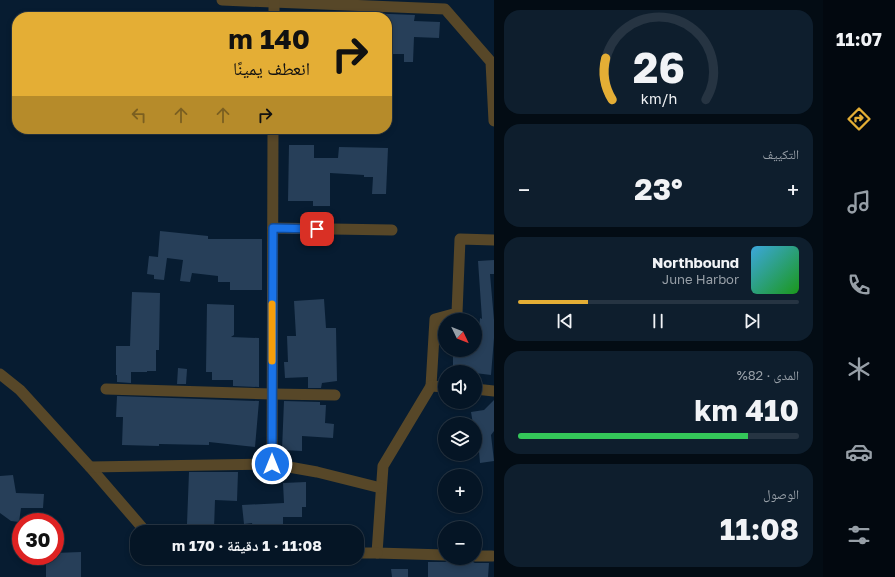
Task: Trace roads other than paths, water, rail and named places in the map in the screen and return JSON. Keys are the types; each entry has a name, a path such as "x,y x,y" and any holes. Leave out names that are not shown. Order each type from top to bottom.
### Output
{"street":[{"path":"222,0 445,9 491,62 494,121"},
{"path":"274,2 274,12"},
{"path":"272,464 273,134"},
{"path":"273,228 392,230"},
{"path":"377,553 383,466 431,386 435,319 457,313 460,239 494,240"},
{"path":"0,374 20,390 140,525"},
{"path":"431,386 438,386"},
{"path":"106,390 335,395"},
{"path":"482,390 494,391"},
{"path":"90,467 272,464 317,472 381,488"},
{"path":"364,553 438,555"},
{"path":"482,556 492,556"}]}
